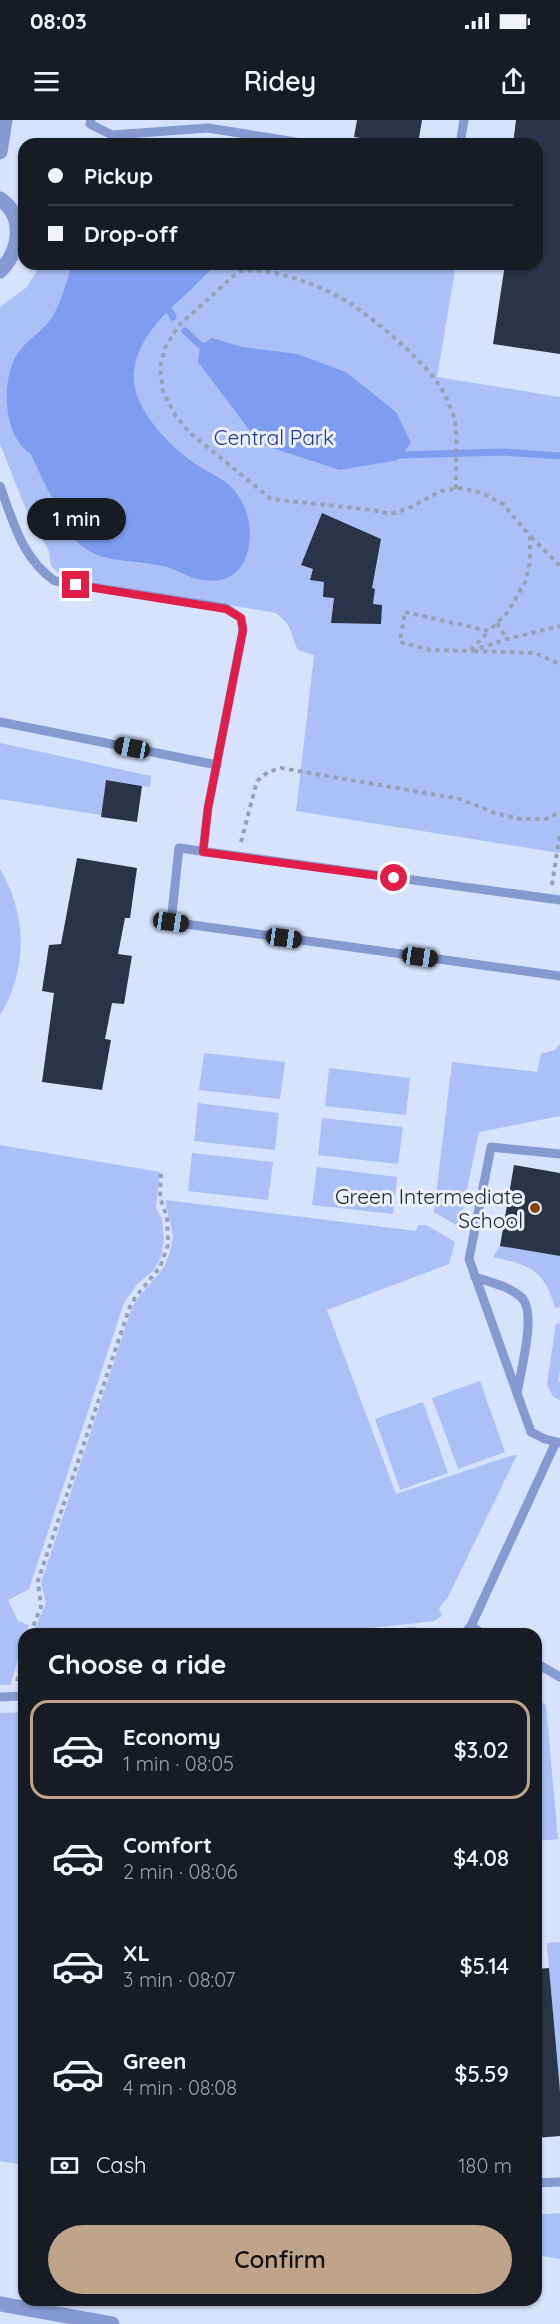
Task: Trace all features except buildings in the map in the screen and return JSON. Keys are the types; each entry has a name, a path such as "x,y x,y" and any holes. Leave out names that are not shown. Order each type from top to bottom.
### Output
{"street":[{"path":"0,152 5,120"},
{"path":"0,198 14,215 18,230 17,245 11,260 0,271"},
{"path":"0,2304 112,2324"}],"lane":[{"path":"91,120 90,124 112,135 208,128 270,138"},
{"path":"461,138 464,120"},
{"path":"0,486 22,546 43,573 55,581 226,609 241,618 243,630 208,808 203,852"},
{"path":"0,722 217,765"},
{"path":"560,900 179,848 171,922 560,976"},
{"path":"469,1628 558,1442 531,1432 516,1396 469,1259 491,1147 560,1154"},
{"path":"475,1277 513,1292 522,1297 526,1304 528,1324 516,1396"},
{"path":"542,1667 560,1677"},
{"path":"0,1697 18,1696"},
{"path":"542,2183 560,2182"}],"path":[{"path":"456,489 455,420 444,393 428,370 374,322 353,305 326,291 286,276 248,270 238,272 178,326 165,348 160,367 163,392 175,415 189,432 271,499 391,514 409,508 441,491 456,489 482,493 503,504 530,537 560,566"},
{"path":"470,651 506,614 525,582 530,562 530,537"},
{"path":"489,631 405,612 400,642 430,650 535,653 560,664"},
{"path":"497,623 507,639"},
{"path":"470,651 560,626"},
{"path":"238,857 257,781 268,772 281,768 460,798 495,813 521,819 546,819 560,812"},
{"path":"550,898 560,832"},
{"path":"32,1628 41,1607 38,1581 129,1309 165,1258 168,1230 167,1217 160,1198 161,1172"}],"green space":[{"name":"Central Park","path":"37,270 455,270 437,377 560,397 560,853 296,811 314,655 298,650 288,626 276,613 63,577 51,566 49,551 29,517 0,444 0,307 27,287"},
{"path":"0,743 151,776 150,787 106,780 101,815 0,799"},
{"path":"0,869 15,904 21,942 16,980 0,1015"},
{"path":"560,1044 560,1116 479,1132 459,1227 434,1212 452,1062 537,1072 541,1054 555,1050"},
{"path":"204,1053 285,1062 280,1099 199,1090"},
{"path":"329,1068 410,1078 406,1115 325,1106"},
{"path":"198,1103 279,1113 275,1150 194,1141"},
{"path":"322,1118 403,1127 398,1164 318,1155"},
{"path":"0,1145 160,1172 156,1208 162,1219 164,1240 161,1257 153,1271 138,1283 124,1303 29,1589 8,1600 18,1621 29,1625 28,1628 18,1628 18,1660 10,1685 0,1685"},
{"path":"192,1153 273,1162 268,1200 188,1191"},
{"path":"317,1167 397,1177 393,1214 312,1205"},
{"path":"165,1200 416,1231 418,1225 426,1225 455,1242 449,1264 327,1310 396,1494 517,1455 448,1597 439,1608 442,1616 434,1621 372,1628 35,1628 46,1603 41,1583 128,1319 135,1302 164,1267 173,1236"},
{"path":"500,1246 560,1256 560,1307 555,1308 546,1285 534,1271 526,1266 493,1257"},
{"path":"556,1323 560,1324 558,1381 560,1382 560,1400 553,1397 547,1384"},
{"path":"480,1381 505,1452 458,1469 432,1398"},
{"path":"423,1402 448,1473 400,1490 375,1419"},
{"path":"542,1703 546,1705 558,1839 542,1841"},
{"path":"18,1712 18,2164 0,2161 0,1713"},
{"path":"560,1942 560,2091 547,1943"},
{"path":"560,2213 560,2259 542,2256 542,2214"}],"shaded area":[{"path":"70,270 210,270 167,312 146,338 134,370 134,384 145,411 164,437 186,457 229,485 244,506 250,531 249,545 243,564 232,575 216,580 197,579 155,564 100,556 76,541 65,528 31,454 15,435 7,407 8,377 12,364 22,348 52,318"},
{"path":"212,338 242,347 297,354 346,372 396,412 411,443 398,460 340,470 260,444 198,362 200,345"}],"waterway":[{"path":"169,310 173,317"},
{"path":"185,331 200,345"},
{"path":"401,455 503,452 560,456"}],"place":[{"name":"Green Intermediate School","path":"535,1208"}],"route":[{"path":"76,585 226,609 241,618 243,630 208,808 203,852 394,878"}]}
